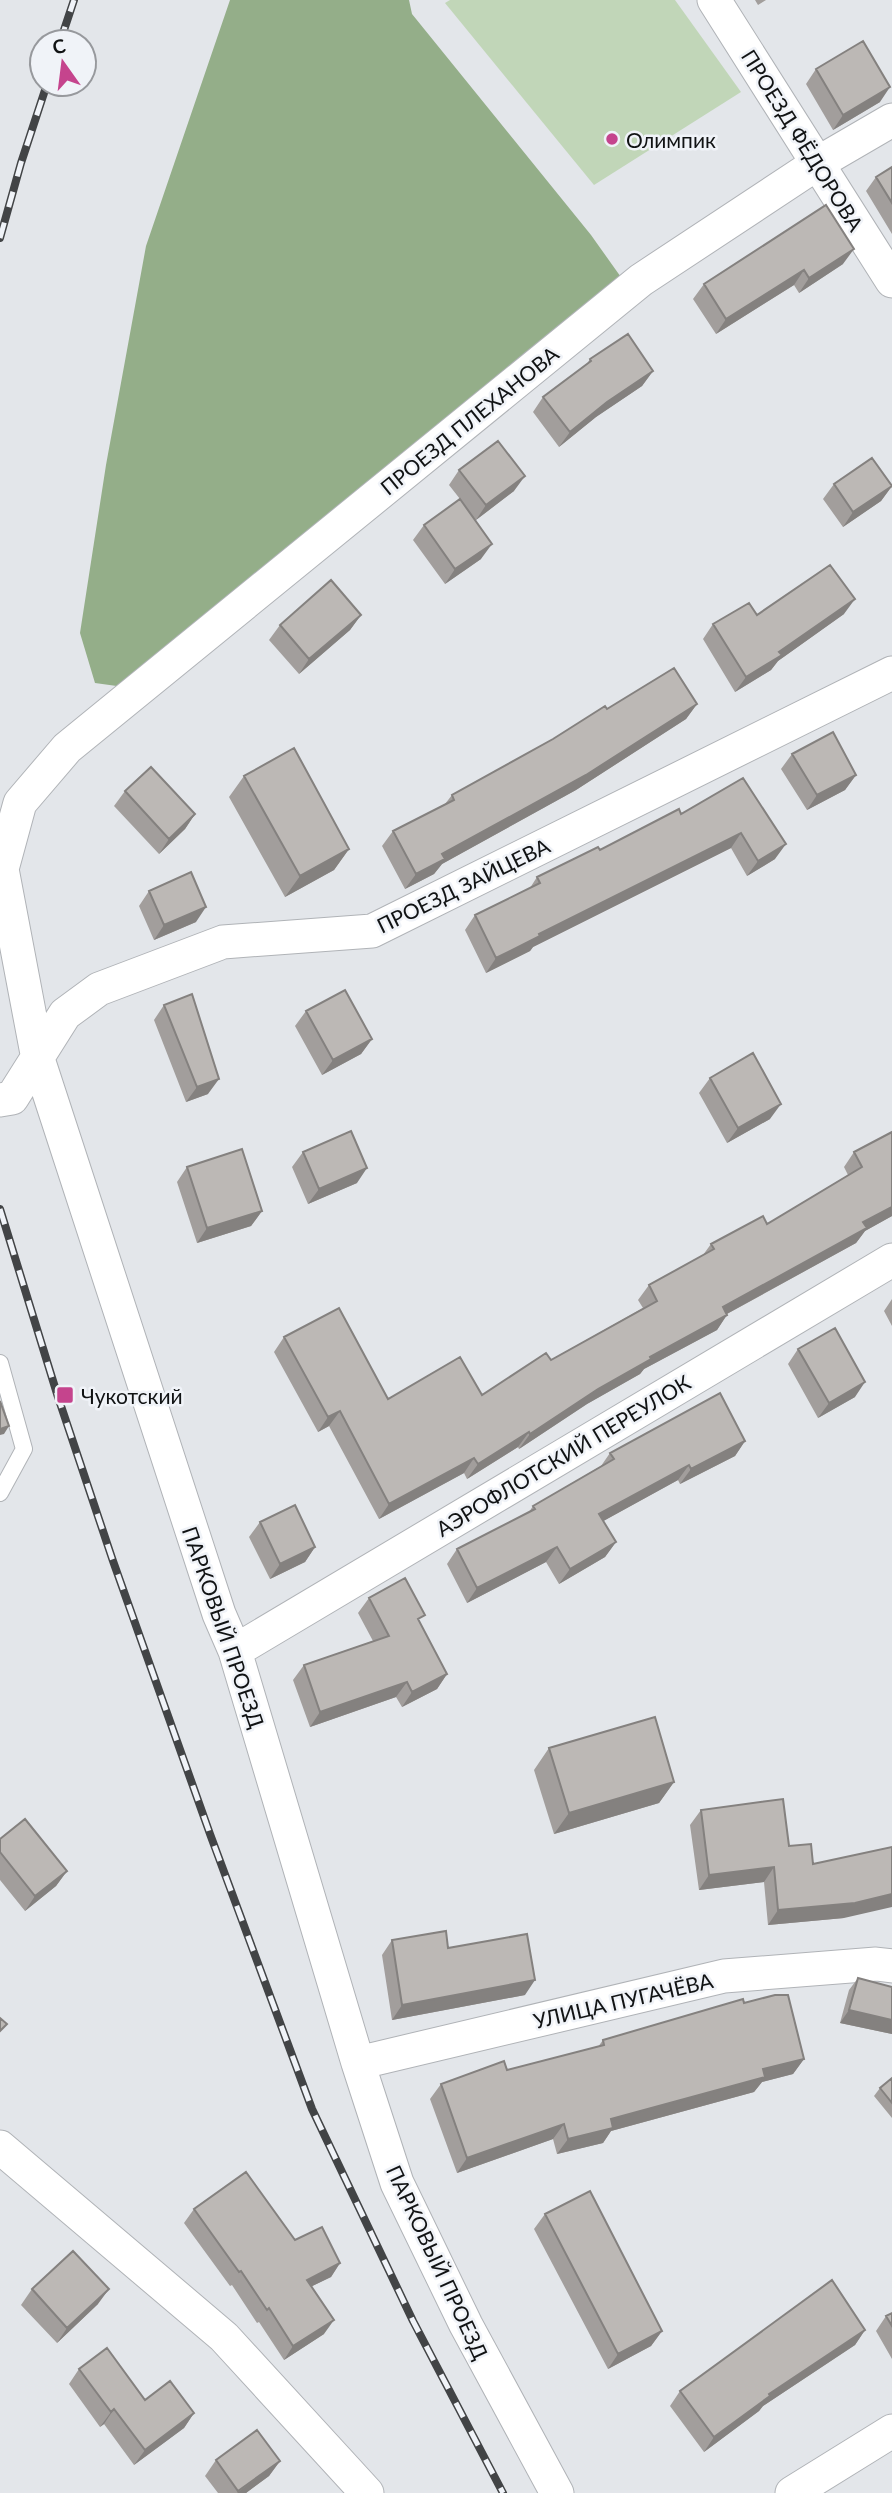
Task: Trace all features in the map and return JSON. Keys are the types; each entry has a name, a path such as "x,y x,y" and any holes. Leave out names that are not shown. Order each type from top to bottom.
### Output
{"street":[{"name":"ПРОЕЗД ФЁДОРОВА","path":"714,0 892,281"},
{"name":"ПРОЕЗД ПЛЕХАНОВА","path":"67,748 641,280 818,163 892,120"},
{"name":"ПРОЕЗД ЗАЙЦЕВА","path":"0,1100 12,1098 65,1014 99,989 223,942 372,931 892,673"},
{"name":"ПАРКОВЫЙ ПРОЕЗД","path":"67,748 20,803 2,869 38,1059 219,1614 235,1651 358,2063 397,2183 466,2325 557,2493"},
{"name":"АЭРОФЛОТСКИЙ ПЕРЕУЛОК","path":"235,1651 892,1260"},
{"name":"УЛИЦА ПУГАЧЁВА","path":"358,2063 724,1976 876,1964 892,1966"},
{"path":"0,2147 223,2337 367,2493"},
{"path":"792,2493 892,2431"}],"lane":[{"path":"0,1363 24,1449 0,1493"}],"green space":[{"path":"230,0 409,0 412,14 591,235 623,280 124,687 95,683 80,633 106,465 146,246"},
{"name":"Олимпик","path":"450,0 675,0 741,92 594,185 445,3"}],"building":[{"path":"863,41 890,87 843,115 816,69"},
{"path":"892,167 892,203 876,177"},
{"path":"826,205 854,249 809,278 804,270 726,319 704,284"},
{"path":"628,334 653,371 607,402 570,432 543,397 591,361 590,359"},
{"path":"498,441 525,476 486,505 459,470"},
{"path":"872,458 892,486 853,512 834,484"},
{"path":"460,499 492,544 455,569 424,525"},
{"path":"830,565 855,599 779,652 782,655 746,677 713,624 749,603 757,615"},
{"path":"331,580 361,615 309,659 280,625"},
{"path":"674,668 697,704 586,775 442,854 445,859 416,874 393,831 454,800 452,795 553,739 605,706 607,709"},
{"path":"833,732 856,775 817,795 792,754"},
{"path":"294,748 349,849 300,876 244,776"},
{"path":"151,767 195,814 169,839 125,791"},
{"path":"743,778 786,844 758,861 741,833 496,958 475,915 540,883 537,877 598,847 600,850 679,809 681,814"},
{"path":"191,872 206,907 164,925 149,891"},
{"path":"345,990 372,1039 333,1060 306,1011"},
{"path":"192,994 219,1079 197,1087 164,1005"},
{"path":"753,1053 781,1104 738,1128 710,1078"},
{"path":"351,1131 367,1168 319,1189 303,1152"},
{"path":"892,1132 892,1207 863,1222 867,1228 723,1307 727,1315 650,1357 651,1359 598,1389 530,1434 529,1432 478,1464 474,1458 389,1504 340,1411 328,1417 284,1337 339,1308 388,1399 460,1357 482,1395 546,1353 551,1360 657,1301 649,1285 714,1249 711,1244 763,1216 767,1224 862,1167 854,1152"},
{"path":"242,1149 262,1211 207,1228 187,1167"},
{"path":"835,1328 865,1382 829,1403 798,1349"},
{"path":"720,1393 745,1441 691,1469 689,1465 599,1514 616,1542 570,1569 557,1547 477,1588 457,1549 535,1509 533,1506 614,1459 610,1453"},
{"path":"0,1401 9,1426 0,1429"},
{"path":"295,1505 315,1547 280,1564 260,1522"},
{"path":"405,1578 425,1615 418,1619 447,1674 412,1692 407,1682 320,1712 304,1665 389,1636 369,1598"},
{"path":"655,1717 674,1782 569,1813 549,1748"},
{"path":"783,1799 789,1846 811,1844 813,1864 892,1847 892,1894 855,1903 778,1910 774,1867 709,1875 701,1810"},
{"path":"25,1819 67,1871 35,1896 0,1852 0,1839"},
{"path":"446,1931 448,1948 527,1934 535,1980 402,2005 392,1940"},
{"path":"858,1978 892,1987 892,2020 849,2010"},
{"path":"775,1995 788,1995 804,2059 763,2069 765,2077 611,2119 613,2128 568,2139 564,2124 467,2158 441,2084 504,2061 507,2070 604,2045 603,2040 743,1999 744,2003"},
{"path":"0,2018 7,2024 0,2031"},
{"path":"892,2078 892,2103 880,2088"},
{"path":"246,2172 295,2240 322,2227 340,2263 307,2280 334,2320 293,2346 269,2308 267,2310 194,2209"},
{"path":"590,2191 662,2331 618,2354 545,2214"},
{"path":"73,2251 109,2289 67,2328 32,2289"},
{"path":"832,2280 865,2330 769,2394 770,2396 714,2437 680,2391"},
{"path":"892,2313 892,2326 886,2316"},
{"path":"107,2348 145,2400 170,2381 194,2413 145,2450 114,2409 111,2412 79,2369"},
{"path":"257,2430 280,2461 238,2491 216,2460"}],"railway":[{"path":"65,28 74,0"},
{"path":"0,238 42,98"},
{"path":"0,1209 58,1397 113,1561 312,2109 413,2321 503,2493"}],"place":[{"name":"Олимпик","path":"612,139"},
{"name":"Чукотский","path":"65,1395"}]}
